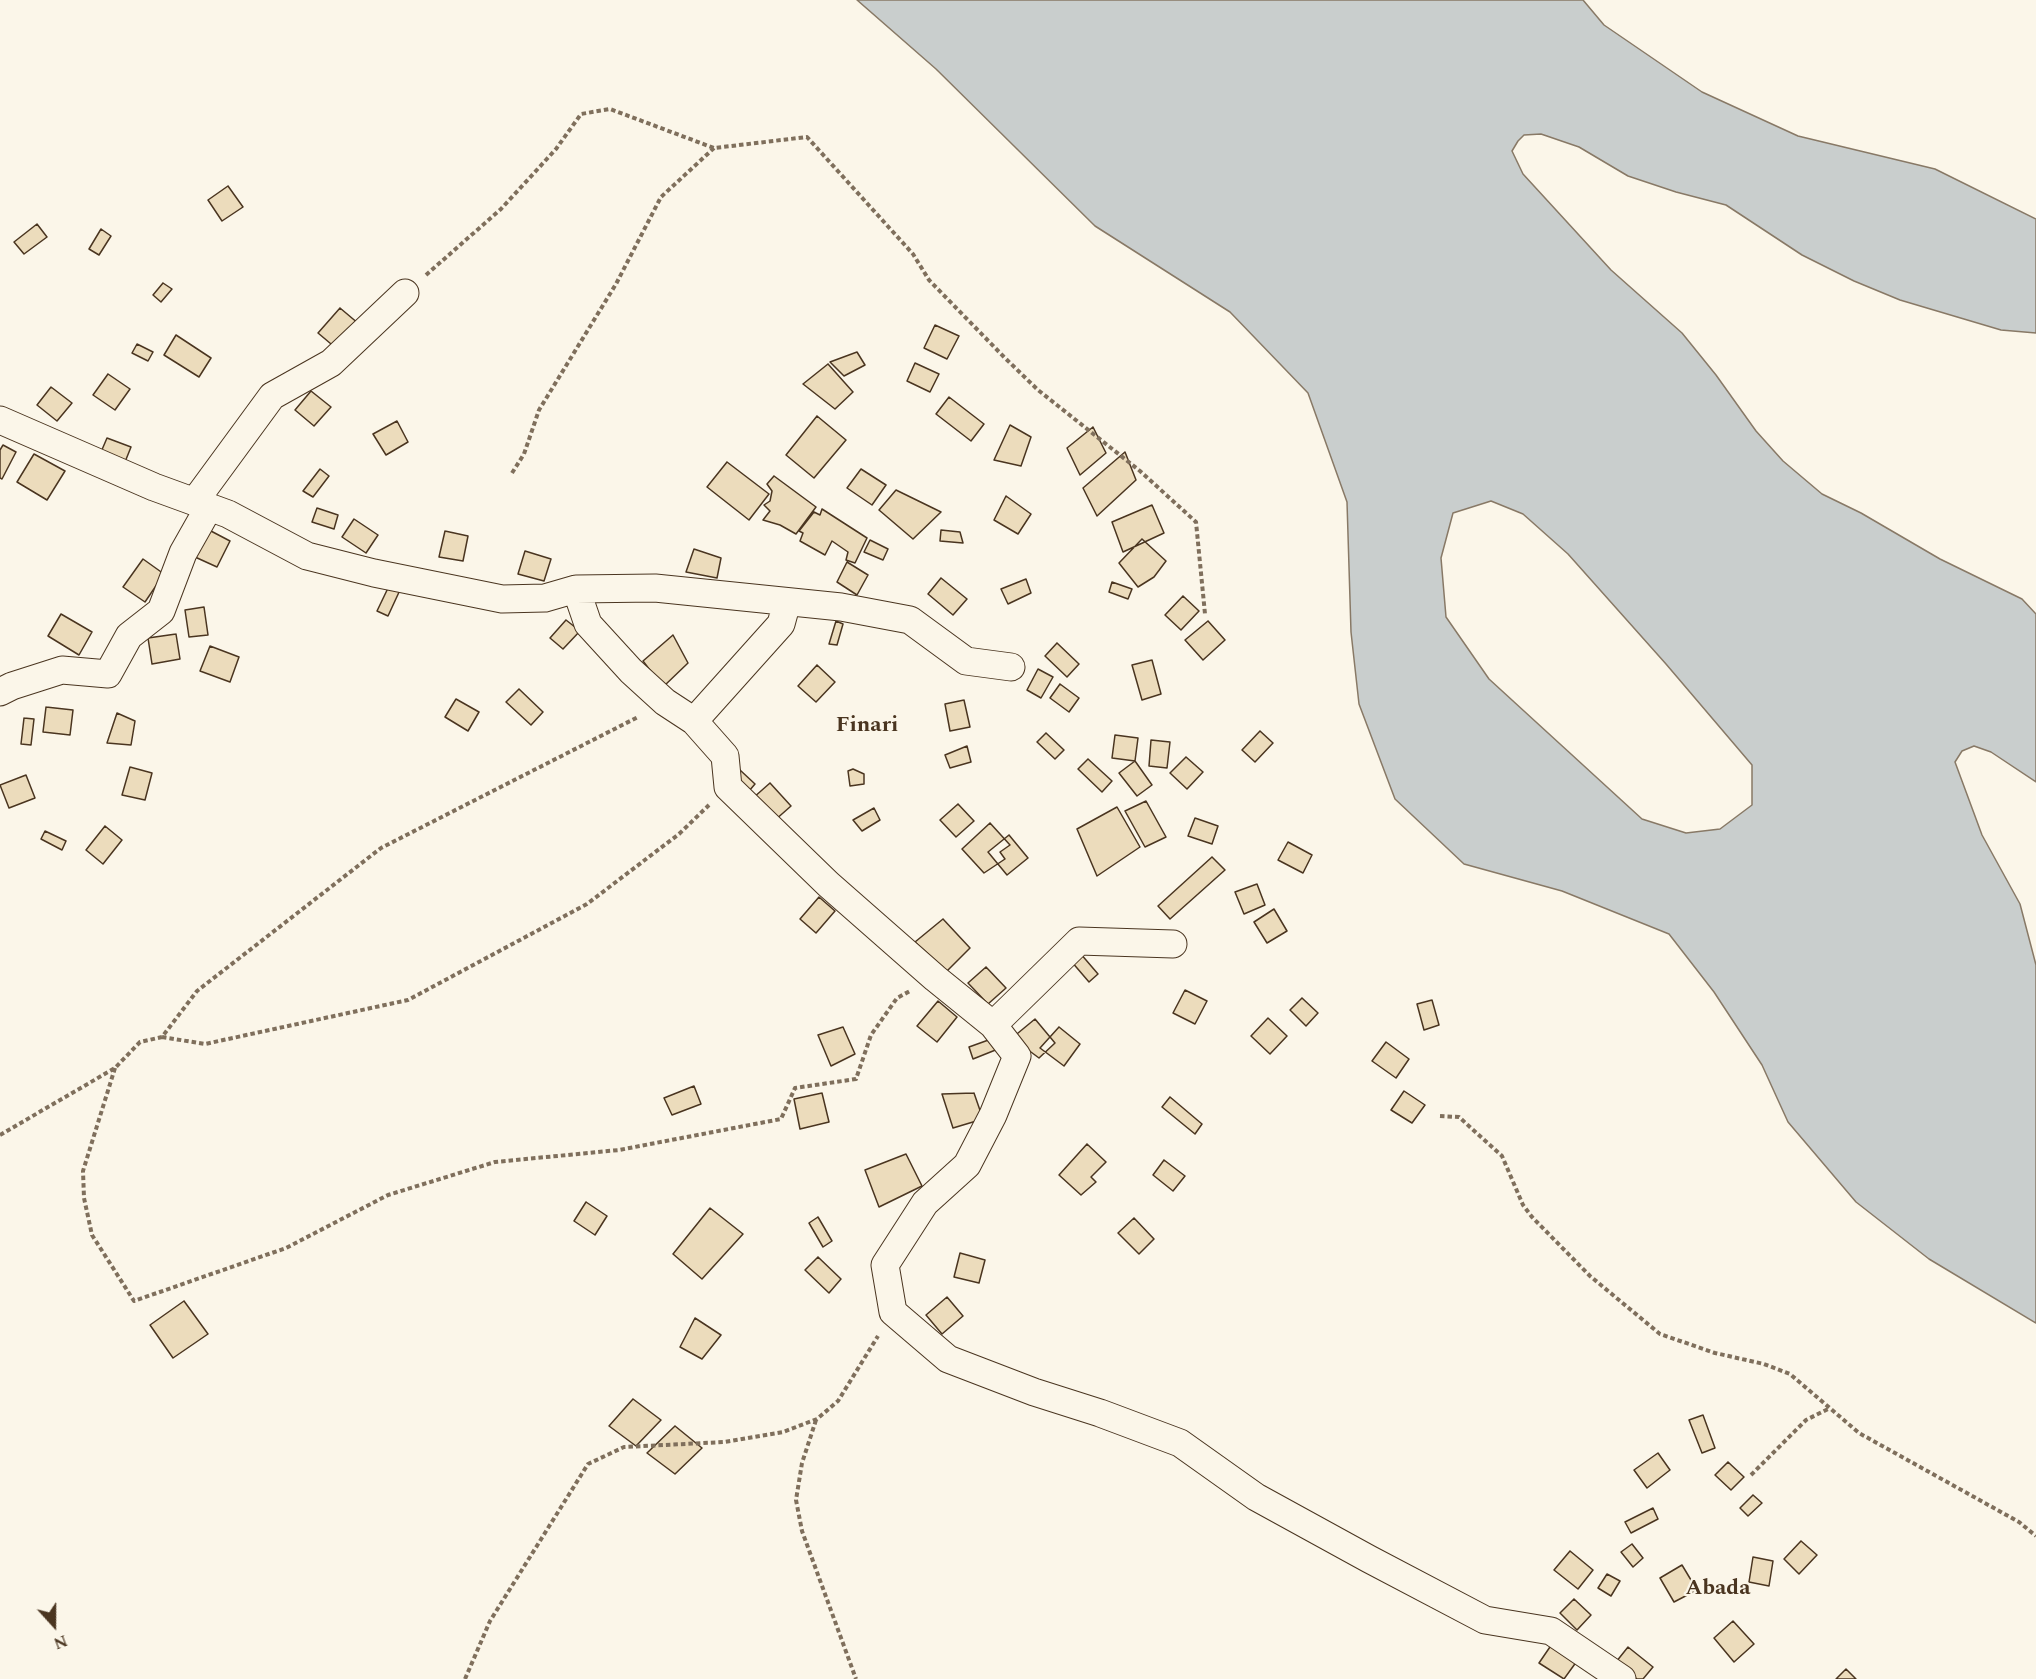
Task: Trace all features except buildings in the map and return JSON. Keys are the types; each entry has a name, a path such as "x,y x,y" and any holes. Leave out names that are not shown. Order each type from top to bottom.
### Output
{"street":[{"path":"0,692 62,670 108,674 129,636 161,611 202,504 272,396 331,363 405,293"},
{"path":"0,420 154,487 228,514 307,556 384,576 502,599 546,598 576,589 655,588 841,607 910,620 966,661 1011,667"},
{"path":"576,589 588,624 631,671 665,702 694,721 726,756 728,787 828,884 935,978 993,1025 1017,1056 993,1115 967,1165 925,1203 885,1265 893,1312 948,1359 1180,1443 1256,1497 1369,1559 1485,1620 1551,1632 1622,1679"},
{"path":"694,721 781,624 787,602"},
{"path":"993,1025 1079,941 1173,944"}],"path":[{"path":"405,293 501,209 556,149 581,114 610,109 714,148 807,137 914,254 929,280 1038,390 1140,471 1196,522 1205,614"},
{"path":"512,473 524,454 539,410 616,284 661,197 714,148"},
{"path":"162,1037 197,991 381,848 665,702"},
{"path":"0,1135 116,1068 140,1042 162,1037 205,1044 408,1000 587,904 679,834 728,787"},
{"path":"116,1068 84,1171 84,1198 92,1235 134,1301 286,1248 388,1195 495,1162 619,1150 781,1119 795,1088 856,1079 871,1035 897,998 935,978"},
{"path":"1440,1116 1459,1117 1502,1156 1523,1205 1532,1217 1590,1276 1660,1334 1714,1353 1764,1364 1790,1374 1859,1434 2019,1522 2036,1536"},
{"path":"465,1679 490,1622 588,1464 624,1447 724,1442 783,1432 816,1419 838,1401 893,1312"},
{"path":"1751,1475 1806,1420 1830,1408"},
{"path":"816,1419 802,1463 796,1500 802,1531 856,1679"}],"shaded area":[{"path":"857,0 1583,0 1604,25 1702,92 1798,136 1935,169 2036,219 2036,333 2001,330 1900,300 1854,281 1802,255 1726,205 1628,176 1579,147 1541,134 1524,135 1512,151 1523,174 1611,270 1682,333 1716,375 1756,431 1783,461 1822,494 1861,513 1940,559 2022,599 2036,614 2036,782 1991,752 1974,746 1962,751 1955,762 1982,835 2020,904 2036,965 2036,1323 1929,1259 1856,1202 1788,1122 1762,1065 1714,992 1669,934 1562,891 1464,864 1395,799 1359,704 1351,632 1347,502 1308,393 1230,312 1095,226 936,69","holes":["1491,501 1523,514 1568,554 1752,765 1752,805 1720,829 1686,833 1642,819 1489,679 1446,617 1441,558 1453,513"]}],"district":[{"name":"Finari","path":"867,727"},
{"name":"Abada","path":"1718,1590"}]}
